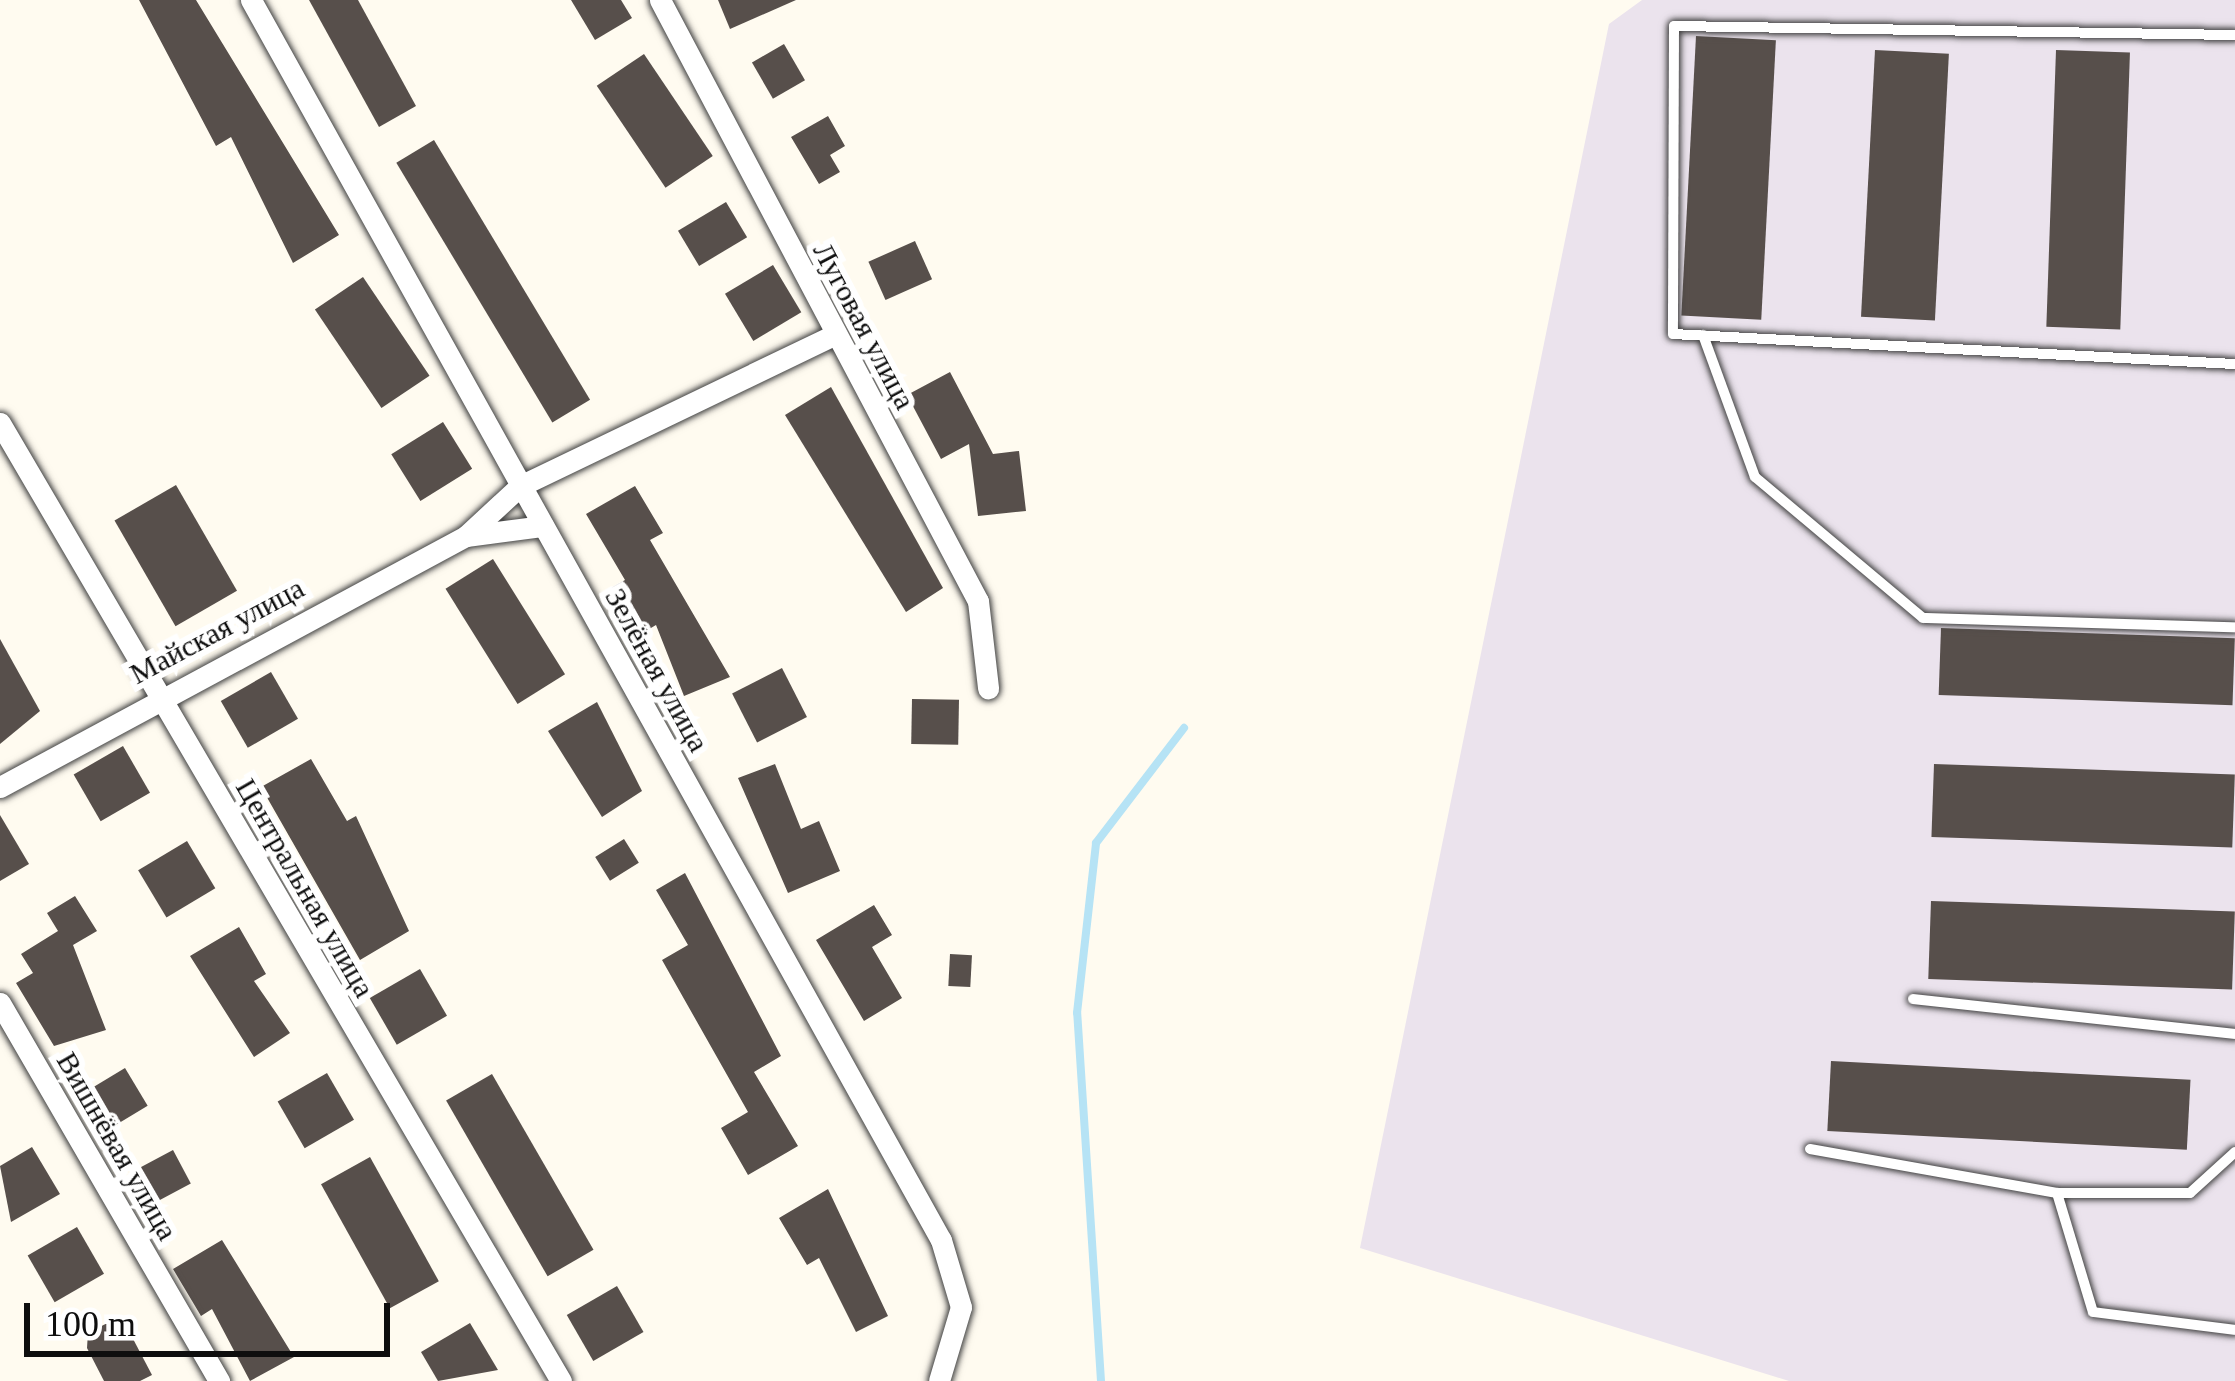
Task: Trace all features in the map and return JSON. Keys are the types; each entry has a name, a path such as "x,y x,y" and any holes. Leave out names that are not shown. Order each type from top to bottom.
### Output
{"street":[{"name":"Зелёная улица","path":"251,0 941,1240 961,1306 939,1381"},
{"name":"Луговая улица","path":"660,0 978,601 988,688"},
{"path":"466,536 520,486 834,335"},
{"name":"Центральная улица","path":"0,423 561,1381"},
{"path":"466,536 543,526"},
{"name":"Майская улица","path":"0,787 157,695 466,536"},
{"name":"Вишнёвая улица","path":"0,1003 219,1381"}],"lane":[{"path":"2235,35 1674,26 1673,334 2235,364"},
{"path":"1703,335 1755,477 1923,618 2235,627"},
{"path":"1913,999 2235,1034"},
{"path":"1810,1149 2057,1193 2190,1193 2235,1152"},
{"path":"2057,1193 2093,1312 2235,1330"}],"shaded area":[{"path":"1642,0 2235,0 2235,1381 1789,1381 1360,1248 1609,24"}],"building":[{"path":"139,0 196,0 339,235 293,263 231,137 216,146"},
{"path":"309,0 358,0 416,106 379,127"},
{"path":"571,0 621,0 632,18 595,40"},
{"path":"718,0 796,0 730,29"},
{"path":"1696,36 1776,40 1761,320 1681,316"},
{"path":"784,44 805,80 773,99 752,62"},
{"path":"1875,50 1949,54 1935,321 1861,317"},
{"path":"2056,50 2130,53 2120,329 2046,327"},
{"path":"644,54 713,156 666,188 597,86"},
{"path":"828,116 845,146 830,155 840,172 819,184 791,137"},
{"path":"434,140 590,400 552,422 396,163"},
{"path":"726,202 747,237 699,266 678,231"},
{"path":"915,241 932,279 885,300 868,262"},
{"path":"773,265 801,312 753,341 725,294"},
{"path":"363,277 430,376 381,408 315,309"},
{"path":"950,372 993,454 1019,451 1026,511 978,516 969,444 941,459 907,395"},
{"path":"831,387 943,588 906,612 785,415"},
{"path":"443,422 472,469 420,501 391,454"},
{"path":"176,485 237,591 176,626 115,520"},
{"path":"635,486 663,533 650,540 730,677 684,696 656,625 639,635 611,588 625,580 586,514"},
{"path":"493,559 565,674 518,704 446,589"},
{"path":"1941,628 2235,638 2232,705 1939,695"},
{"path":"0,639 40,711 0,744"},
{"path":"782,668 807,717 757,742 732,693"},
{"path":"271,672 298,719 248,748 221,701"},
{"path":"912,699 959,700 958,745 911,744"},
{"path":"597,702 642,791 602,817 548,731"},
{"path":"123,746 150,793 101,821 74,775"},
{"path":"311,759 347,821 356,816 409,931 360,960 261,787"},
{"path":"775,764 801,829 819,821 840,871 788,893 738,778"},
{"path":"1934,764 2235,775 2232,847 1931,837"},
{"path":"0,815 29,864 0,881"},
{"path":"624,839 639,863 610,881 595,857"},
{"path":"187,841 215,888 166,918 138,870"},
{"path":"685,873 781,1056 754,1072 798,1146 748,1175 721,1128 748,1112 662,960 688,945 656,890"},
{"path":"75,896 97,931 73,945 106,1030 54,1046 16,983 33,973 21,954 58,931 47,913"},
{"path":"1931,901 2235,912 2232,990 1928,979"},
{"path":"874,905 892,935 872,947 902,998 864,1021 816,940"},
{"path":"239,927 266,974 254,981 290,1033 254,1057 190,956"},
{"path":"950,954 972,955 970,987 948,986"},
{"path":"420,969 447,1016 397,1045 370,998"},
{"path":"1831,1061 2191,1080 2187,1150 1827,1131"},
{"path":"125,1068 148,1106 110,1128 87,1091"},
{"path":"327,1073 354,1120 305,1148 278,1102"},
{"path":"492,1074 594,1250 548,1276 446,1100"},
{"path":"32,1147 60,1194 11,1222 0,1166"},
{"path":"173,1150 191,1184 153,1204 135,1170"},
{"path":"370,1157 439,1281 390,1308 321,1184"},
{"path":"828,1189 888,1316 856,1332 819,1258 807,1265 779,1218"},
{"path":"77,1227 104,1274 55,1302 28,1256"},
{"path":"222,1240 294,1357 250,1381 212,1309 201,1316 173,1269"},
{"path":"617,1286 644,1332 593,1361 567,1315"},
{"path":"121,1316 152,1375 140,1381 104,1381 87,1348 88,1333"},
{"path":"470,1323 498,1370 438,1381 421,1352"}],"waterway":[{"path":"1101,1381 1077,1013 1096,843 1184,728"}]}
